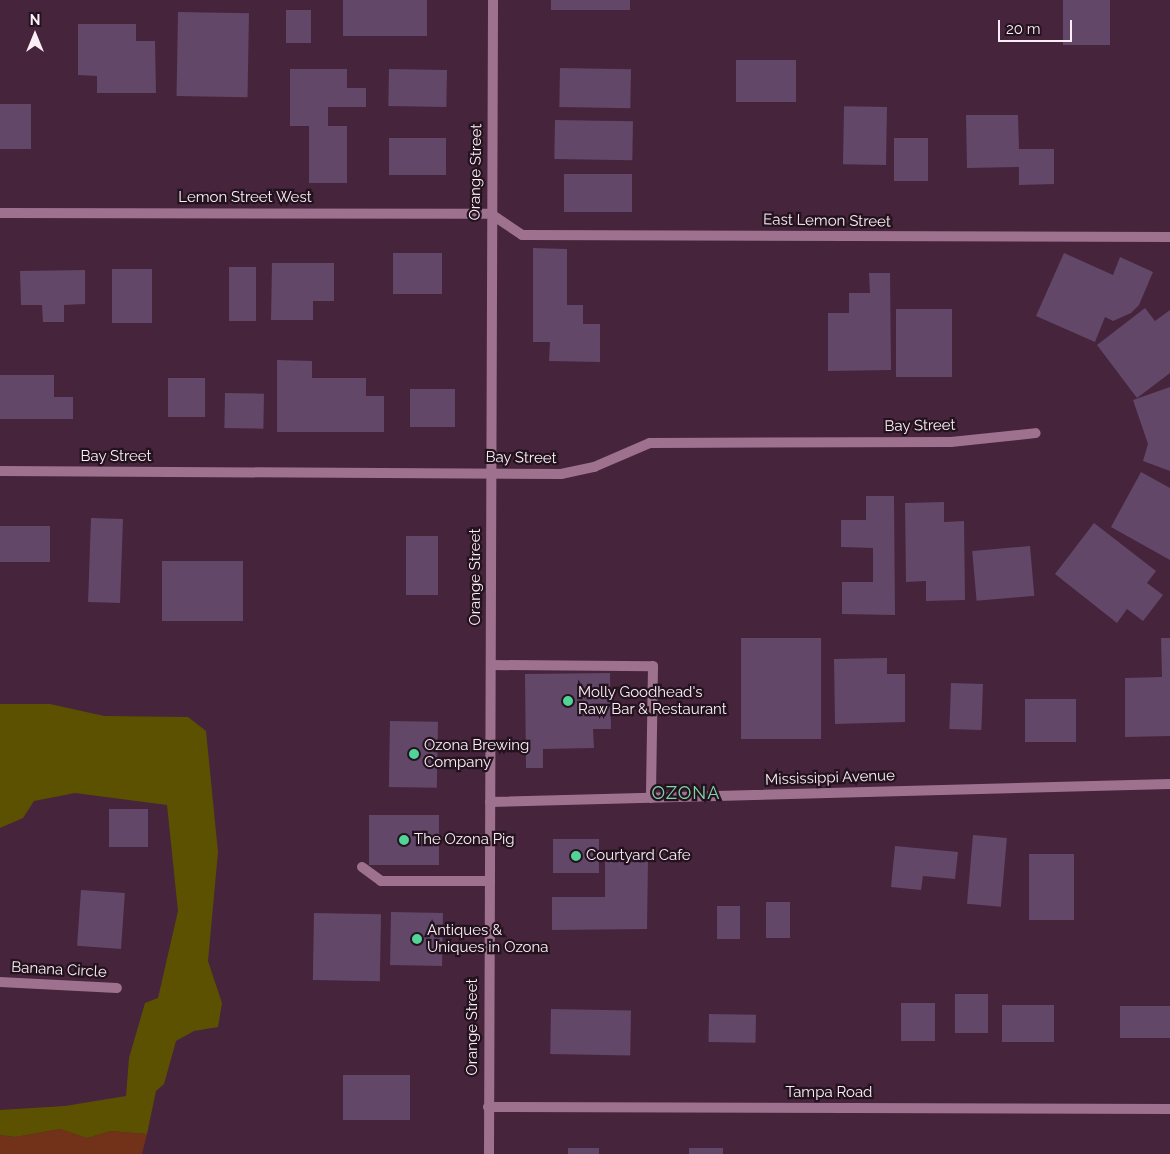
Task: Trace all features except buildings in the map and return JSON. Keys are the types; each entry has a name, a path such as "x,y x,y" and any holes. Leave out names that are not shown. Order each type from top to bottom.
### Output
{"street":[{"name":"Orange Street","path":"489,1154 493,0"},
{"name":"Lemon Street West","path":"0,213 491,214"},
{"name":"East Lemon Street","path":"491,214 522,235 1170,237"},
{"name":"Bay Street","path":"0,471 561,474 594,467 650,443 951,442 1036,433"},
{"path":"491,665 653,666 651,798"},
{"name":"Mississippi Avenue","path":"490,802 1170,784"},
{"path":"362,867 380,881 490,881"},
{"name":"Banana Circle","path":"0,982 118,988"},
{"name":"Tampa Road","path":"488,1107 1170,1109"}],"shaded area":[{"path":"0,704 50,704 104,716 188,717 206,731 218,852 208,961 222,1003 218,1027 194,1031 176,1041 164,1084 156,1091 147,1134 111,1131 87,1138 60,1129 15,1137 0,1135 0,1110 65,1106 126,1096 129,1058 145,1003 158,998 178,911 167,805 75,793 34,801 23,818 0,828"},
{"path":"60,1129 87,1138 111,1131 147,1134 142,1154 0,1154 0,1135 15,1137"}],"place":[{"name":"Molly Goodhead's Raw Bar & Restaurant","path":"568,701"},
{"name":"Ozona Brewing Company","path":"414,754"},
{"name":"The Ozona Pig","path":"404,840"},
{"name":"Courtyard Cafe","path":"576,856"},
{"name":"Antiques & Uniques in Ozona","path":"417,939"}],"district":[{"name":"OZONA","path":"686,793"}]}
